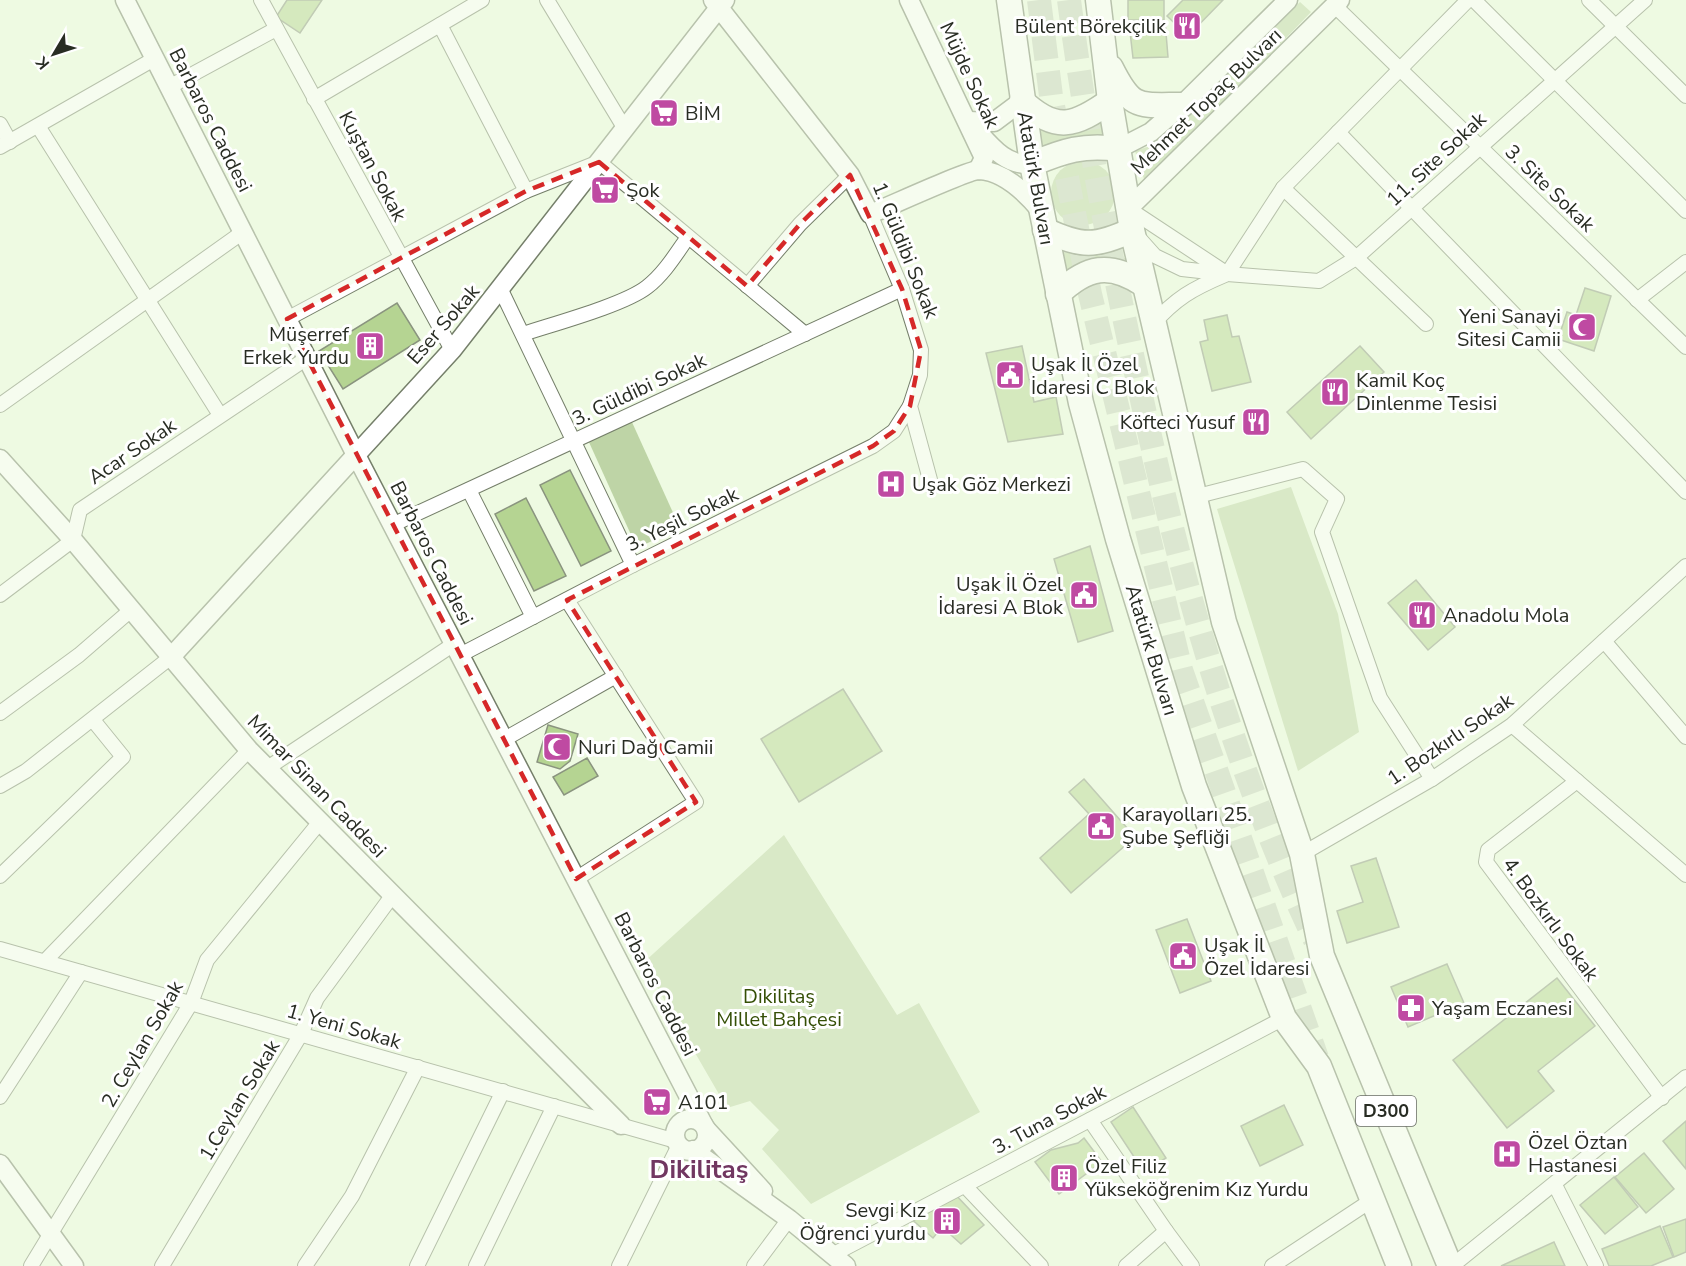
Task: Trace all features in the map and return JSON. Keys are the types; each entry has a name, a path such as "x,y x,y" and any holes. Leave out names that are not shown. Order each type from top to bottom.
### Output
{"highway":[{"name":"Atatürk Bulvarı","path":"1009,0 1032,164 1081,403 1115,528 1194,786 1284,1018 1319,1066 1399,1266"},
{"path":"1098,0 1110,101 1130,220 1152,325 1224,622 1302,854"},
{"path":"1104,52 1125,96 1145,105 1182,105"},
{"path":"1022,101 1037,115 1052,122 1066,124 1092,114 1110,101"},
{"path":"1032,164 1071,150 1094,146 1118,149"},
{"path":"1043,220 1067,240 1089,245 1111,240 1130,220"},
{"path":"1058,294 1079,278 1096,271 1124,271 1143,284"},
{"name":"D300","path":"1302,854 1322,956 1451,1266"}],"street":[{"name":"Barbaros Caddesi","path":"125,0 392,525 705,1126 789,1219"},
{"name":"Kuştan Sokak","path":"261,0 452,350"},
{"path":"314,99 482,0"},
{"path":"547,0 625,129"},
{"name":"Müjde Sokak","path":"909,0 984,158 978,170"},
{"name":"Mehmet Topaç Bulvarı","path":"1118,149 1151,132 1182,105 1288,0"},
{"path":"1152,325 1172,303 1190,290 1227,274 1283,188 1468,0"},
{"path":"1474,0 1686,211"},
{"path":"1589,0 1686,96"},
{"name":"11. Site Sokak","path":"1130,220 1155,256 1182,269 1319,281 1356,258 1479,146 1646,0"},
{"name":"Mehmet Topaç Bulvarı","path":"1130,220 1335,2"},
{"name":"3. Site Sokak","path":"1335,2 1400,69 1686,347"},
{"name":"Eser Sokak","path":"171,657 452,350 625,129 718,3"},
{"name":"1. Güldibi Sokak","path":"718,3 850,176 870,213 902,289 921,350 920,375 910,406"},
{"path":"440,25 526,191"},
{"path":"169,87 276,29"},
{"path":"0,124 5,145 154,59"},
{"path":"968,121 994,122 1022,101"},
{"path":"968,121 999,155 1020,165 1032,164"},
{"path":"38,126 220,415"},
{"path":"1338,132 1686,492"},
{"path":"287,319 526,191 598,162 805,334"},
{"path":"870,213 978,170 998,176 1029,196 1043,220"},
{"path":"747,286 800,224 850,176"},
{"path":"1283,188 1426,324"},
{"path":"1130,220 1227,274"},
{"path":"0,405 243,232"},
{"path":"522,334 621,300 647,287 688,237"},
{"path":"1637,300 1686,262"},
{"name":"3. Güldibi Sokak","path":"392,525 902,289"},
{"path":"501,290 633,565"},
{"name":"Acar Sokak","path":"73,540 80,510 307,358"},
{"path":"910,406 932,487"},
{"name":"3. Yeşil Sokak","path":"266,769 457,650 533,617 873,447 894,431 910,406"},
{"name":"Mimar Sinan Caddesi","path":"0,459 73,540 266,769 621,1125"},
{"path":"1194,497 1303,469 1337,499 1322,532 1380,698 1432,779"},
{"path":"468,490 533,617"},
{"path":"0,595 73,540"},
{"name":"1. Bozkırlı Sokak","path":"1302,854 1432,779 1512,725 1686,566"},
{"path":"567,600 696,802 576,879"},
{"path":"0,713 79,655 131,610"},
{"path":"1604,641 1686,737"},
{"path":"0,786 26,771 171,657"},
{"path":"503,740 616,676"},
{"path":"0,876 123,757 93,720"},
{"path":"1512,725 1686,875"},
{"path":"45,961 249,750"},
{"name":"4. Bozkırlı Sokak","path":"1577,781 1488,849 1486,862 1662,1098"},
{"name":"2. Ceylan Sokak","path":"31,1266 52,1235 191,1003 207,960 319,823"},
{"name":"1.Ceylan Sokak","path":"162,1266 301,1034 317,998 392,896"},
{"name":"1. Yeni Sokak","path":"0,949 503,1091 683,1145"},
{"path":"0,1097 81,972"},
{"name":"3. Tuna Sokak","path":"839,1261 965,1186 1284,1018"},
{"path":"305,1266 352,1196 418,1067"},
{"path":"1451,1266 1555,1185 1686,1077"},
{"path":"417,1266 503,1091"},
{"path":"476,1266 554,1106"},
{"path":"683,1145 705,1143 705,1126 692,1119 680,1123 677,1128 683,1145 789,1219 839,1261"},
{"path":"1090,1120 1192,1266"},
{"path":"619,1266 683,1145"},
{"path":"0,1164 74,1266"},
{"path":"1555,1185 1596,1266"},
{"path":"965,1186 1041,1266"},
{"path":"1272,1266 1372,1200"},
{"path":"754,1266 789,1219"},
{"path":"1126,1266 1166,1231"}],"highlighted area":[{"path":"599,162 747,286 800,224 850,175 902,289 921,350 910,406 894,431 873,446 567,600 696,802 576,879 287,319 526,191"}],"green space":[{"path":"1300,2 1311,12 1209,118 1144,179 1135,151 1150,146 1180,122"},
{"path":"1102,115 1104,136 1071,137 1042,146 1039,121"},
{"path":"1083,161 1101,166 1106,170 1110,175 1115,193 1110,211 1106,216 1101,220 1083,225 1065,220 1060,216 1056,211 1051,193 1056,175 1060,170 1065,166"},
{"path":"1061,252 1125,258 1125,263 1067,277"},
{"path":"631,420 680,528 637,548 588,440"},
{"path":"1291,487 1338,614 1359,732 1298,771 1217,509"},
{"name":"Dikilitaş Millet Bahçesi","path":"784,835 897,1015 919,1003 980,1112 811,1204 762,1149 779,1130 750,1101 727,1108 643,963"}],"building":[{"path":"287,0 322,0 300,33 276,17"},
{"path":"1128,0 1164,0 1164,20 1128,20"},
{"name":"Bülent Börekçilik","path":"1183,0 1223,0 1188,36 1167,16"},
{"path":"1165,21 1168,57 1133,58 1129,23"},
{"name":"Yeni Sanayi Sitesi Camii","path":"1585,288 1611,296 1594,351 1558,339 1567,312 1576,315"},
{"name":"Müşerref Erkek Yurdu","path":"397,303 420,340 343,389 319,351"},
{"path":"1227,315 1232,337 1239,336 1251,382 1212,391 1200,342 1208,340 1204,320"},
{"name":"Uşak İl Özel İdaresi C Blok","path":"1022,346 1034,402 1056,397 1063,434 1008,442 986,353"},
{"name":"Kamil Koç Dinlenme Tesisi","path":"1360,346 1384,372 1311,439 1287,412"},
{"path":"570,470 611,551 581,566 540,485"},
{"path":"526,498 566,576 534,591 495,514"},
{"name":"Uşak İl Özel İdaresi A Blok","path":"1090,546 1113,631 1078,642 1054,559"},
{"name":"Anadolu Mola","path":"1416,580 1455,627 1428,650 1388,603"},
{"path":"843,689 882,751 799,802 761,739"},
{"name":"Nuri Dağ Camii","path":"548,725 578,734 570,761 560,769 537,762"},
{"path":"587,758 598,776 564,795 553,777"},
{"name":"Karayolları 25. Şube Şefliği","path":"1084,779 1135,837 1071,893 1040,858 1089,814 1069,792"},
{"path":"1376,858 1399,927 1347,943 1337,911 1363,902 1351,866"},
{"name":"Uşak İl Özel İdaresi","path":"1187,919 1211,981 1180,993 1156,930"},
{"path":"1447,964 1464,1003 1408,1027 1391,987"},
{"path":"1557,978 1595,1026 1538,1071 1554,1091 1507,1128 1453,1060"},
{"path":"1284,1105 1303,1145 1260,1166 1241,1126"},
{"path":"1133,1107 1166,1158 1144,1172 1111,1122"},
{"path":"1686,1121 1686,1169 1663,1141"},
{"name":"Özel Filiz Yükseköğrenim Kız Yurdu","path":"1084,1138 1102,1162 1059,1194 1035,1162 1051,1150 1078,1143"},
{"path":"1644,1153 1674,1189 1646,1213 1615,1177"},
{"path":"1614,1177 1638,1207 1605,1234 1580,1205"},
{"name":"Sevgi Kız Öğrenci yurdu","path":"954,1193 984,1225 961,1244 942,1227 933,1238 909,1217"},
{"path":"1686,1219 1686,1252 1674,1257 1663,1227"},
{"path":"1660,1226 1673,1257 1651,1266 1609,1266 1602,1249"},
{"path":"1554,1242 1565,1266 1501,1266"}],"tunnel":[{"path":"1039,0 1051,96 1090,294 1181,670 1317,1058"},
{"path":"1069,0 1083,98 1109,245 1173,532 1234,739 1258,807 1315,940"}],"place":[{"name":"Bülent Börekçilik","path":"1187,26"},
{"name":"BİM","path":"664,113"},
{"name":"Şok","path":"605,190"},
{"name":"Yeni Sanayi Sitesi Camii","path":"1582,327"},
{"name":"Müşerref Erkek Yurdu","path":"370,346"},
{"name":"Uşak İl Özel İdaresi C Blok","path":"1010,375"},
{"name":"Kamil Koç Dinlenme Tesisi","path":"1335,392"},
{"name":"Köfteci Yusuf","path":"1256,422"},
{"name":"Uşak Göz Merkezi","path":"891,484"},
{"name":"Uşak İl Özel İdaresi A Blok","path":"1084,595"},
{"name":"Anadolu Mola","path":"1422,615"},
{"name":"Nuri Dağ Camii","path":"557,747"},
{"name":"Karayolları 25. Şube Şefliği","path":"1101,826"},
{"name":"Uşak İl Özel İdaresi","path":"1183,956"},
{"name":"Yaşam Eczanesi","path":"1411,1008"},
{"name":"A101","path":"657,1102"},
{"name":"Özel Öztan Hastanesi","path":"1507,1154"},
{"name":"Özel Filiz Yükseköğrenim Kız Yurdu","path":"1064,1178"},
{"name":"Sevgi Kız Öğrenci yurdu","path":"947,1221"}],"district":[{"name":"Dikilitaş","path":"699,1169"}]}
